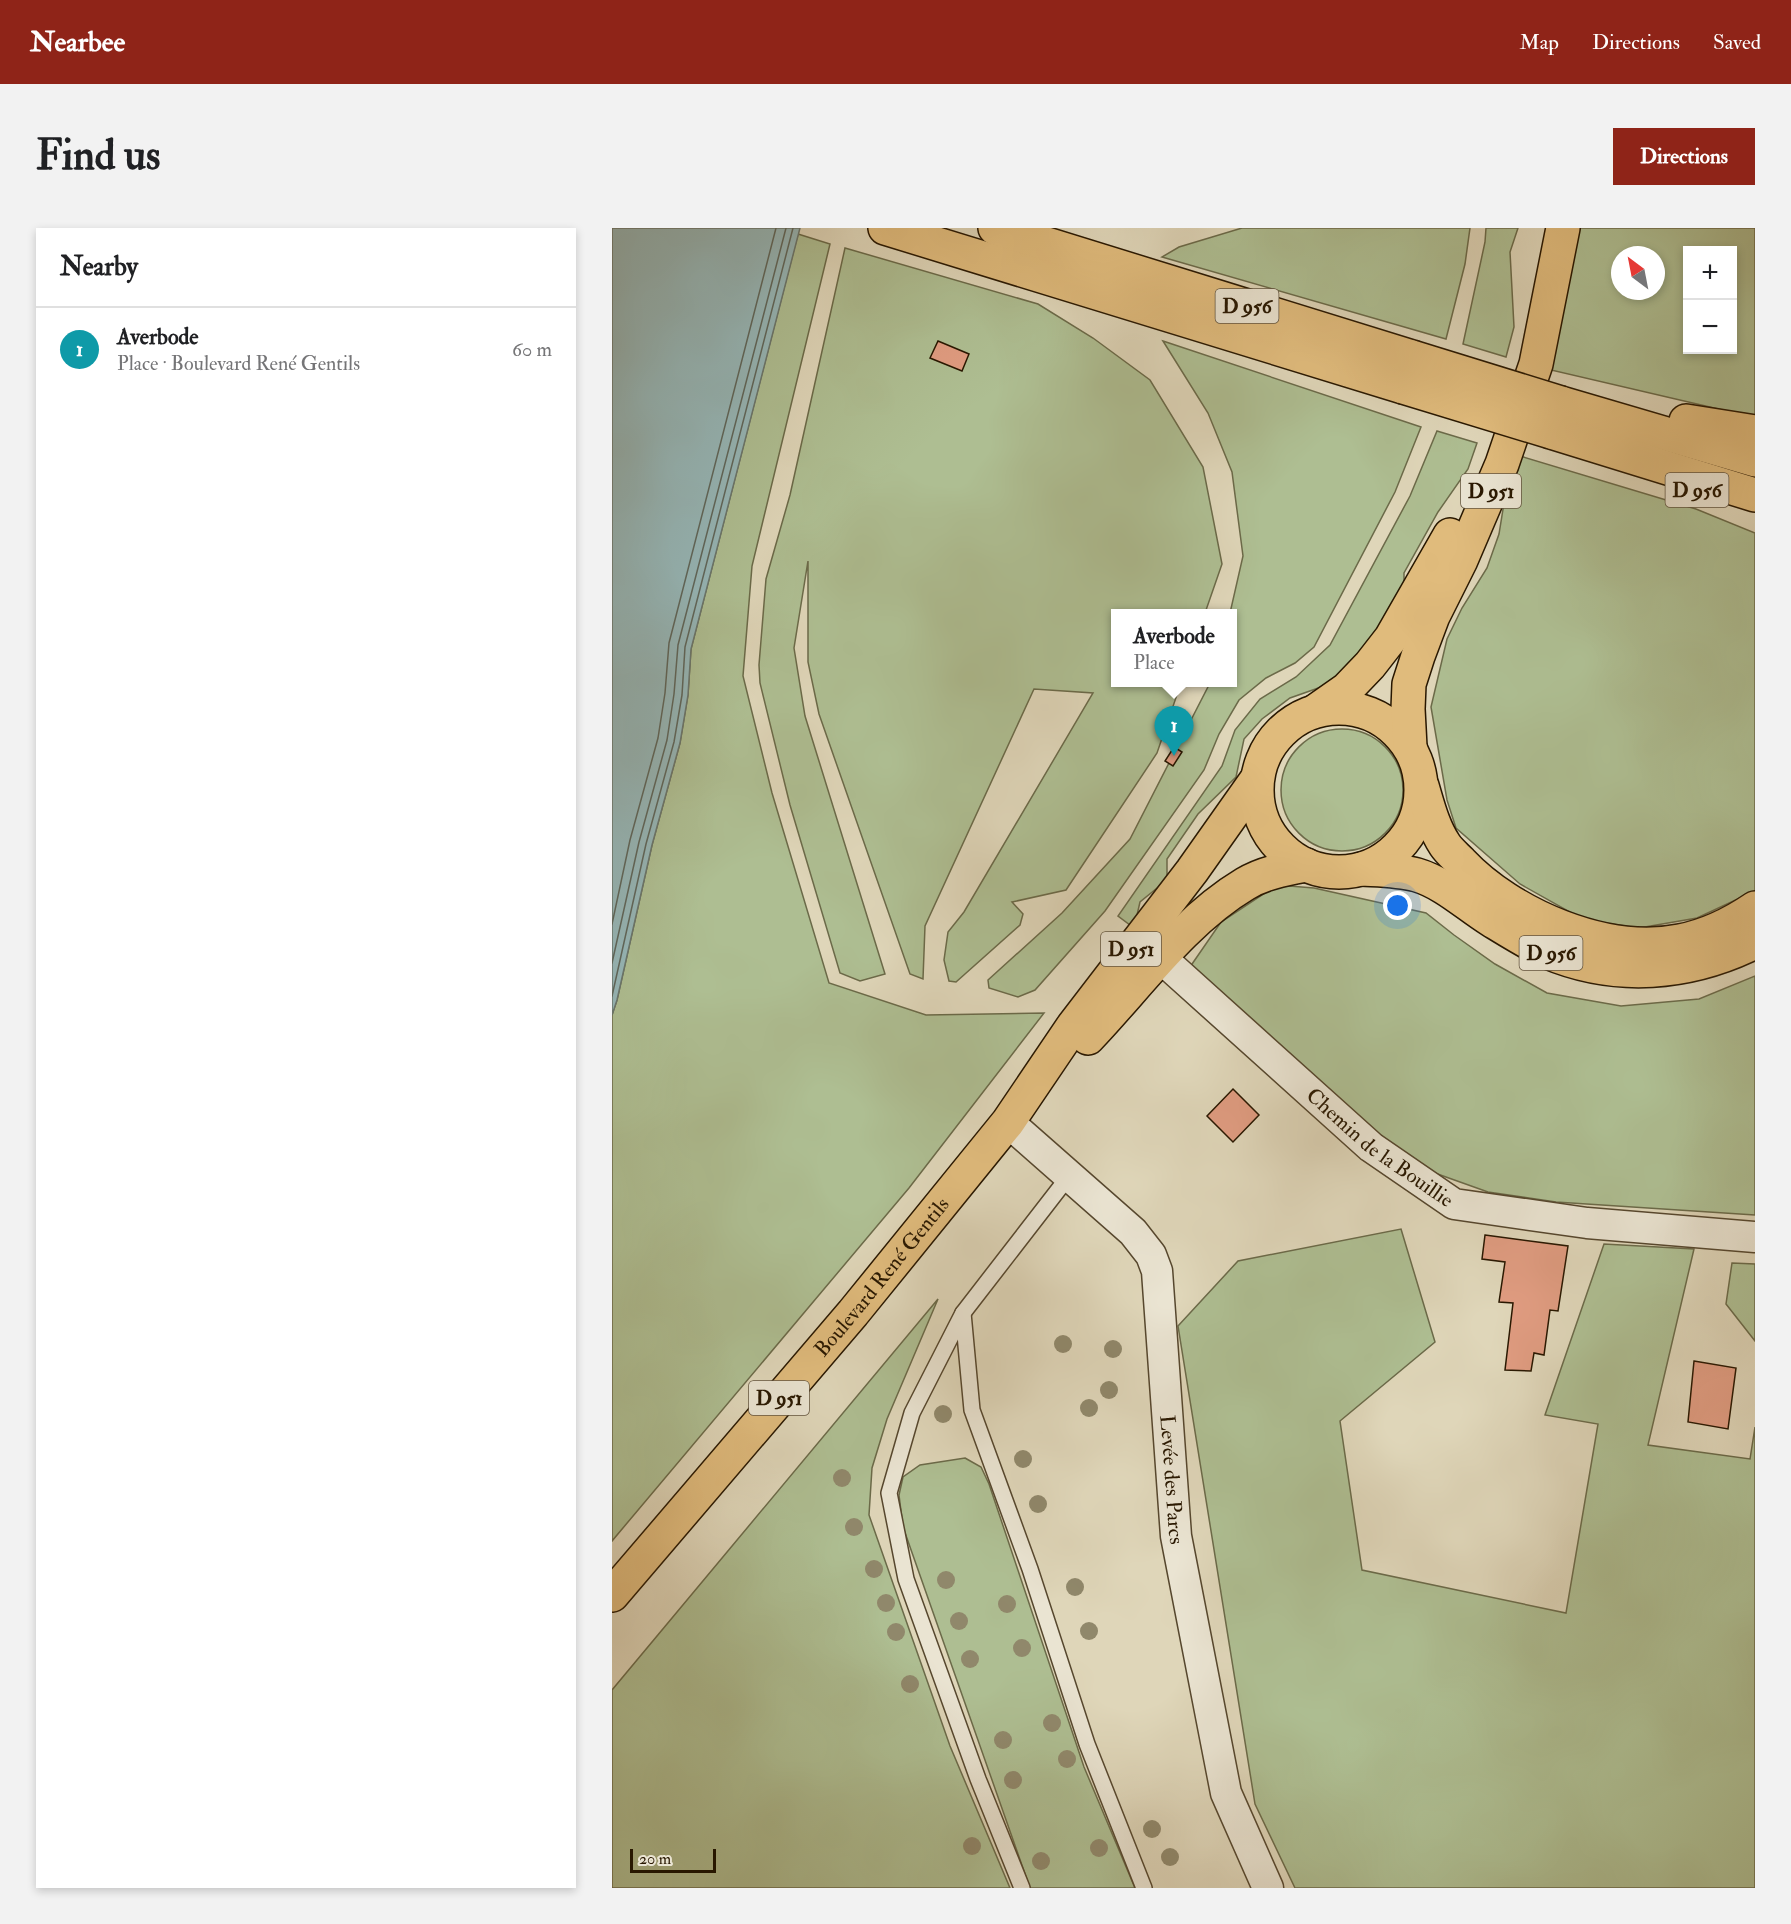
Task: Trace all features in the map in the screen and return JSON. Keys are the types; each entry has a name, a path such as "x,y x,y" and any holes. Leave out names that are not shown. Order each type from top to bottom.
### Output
{"main road":[{"name":"D 956","path":"995,228 1407,372"},
{"name":"D 951","path":"1540,228 1521,351 1487,456 1465,507 1391,638 1371,665 1347,689 1317,710 1295,720 1277,736 1264,756 1257,779 1260,814 1277,845 1306,865 1333,872 1362,869 1387,857 1406,838 1418,813 1422,786 1418,766 1410,747 1407,709 1409,692 1418,656 1433,616 1461,560 1502,464 1529,386 1536,364 1563,228"},
{"name":"D 956","path":"893,230 1407,372 1556,417 1755,460"},
{"name":"D 956","path":"1556,417 1755,432"},
{"name":"D 956","path":"1556,417 1755,520"},
{"name":"D 956","path":"1640,460 1755,495"},
{"name":"D 951","path":"1317,710 1343,708 1369,713 1392,727 1410,747"},
{"name":"Boulevard René Gentils","path":"1008,1122 1073,1026 1206,852 1257,779"},
{"name":"D 956","path":"1422,786 1434,825 1446,846 1471,872 1502,898 1536,917 1567,929 1607,940 1644,943 1680,941 1715,930 1755,908"},
{"name":"Boulevard René Gentils","path":"612,1595 853,1313 1008,1122 1161,958 1203,916 1246,883 1274,872 1306,865"},
{"name":"D 956","path":"1362,869 1417,875 1436,883 1490,920 1546,951 1604,967 1638,972 1668,970 1702,964 1755,942"}],"street":[{"name":"Chemin de la Bouillie","path":"1161,958 1371,1147 1454,1204 1587,1223 1755,1237"},
{"name":"Levée des Parcs","path":"1008,1122 1133,1232 1151,1256 1157,1271 1176,1536 1226,1793 1268,1888"}],"lane":[{"path":"1022,1888 978,1779 906,1579 889,1493 912,1413 963,1314 1069,1176"},
{"path":"963,1314 972,1410 1030,1569 1087,1744 1144,1888"}],"green space":[{"path":"1242,228 1470,228 1465,264 1446,339 1162,257 1179,247"},
{"path":"1486,228 1518,228 1510,252 1514,327 1506,357 1463,344"},
{"path":"1580,228 1755,228 1755,415 1727,411 1551,370 1560,312"},
{"path":"798,234 830,244 752,566 743,676 772,793 829,983 926,1015 1044,1013 909,1188 612,1541 612,1015 652,845 680,743 688,695 691,649"},
{"path":"845,248 1038,304 1093,338 1150,380 1203,467 1222,564 1206,609 1111,609 1111,687 1180,687 1157,753 1066,890 1012,902 1023,914 1020,925 956,982 949,981 944,960 948,932 964,912 1093,693 1034,689 925,926 923,979 910,974 819,714 808,662 808,561 794,648 805,716 885,974 860,981 840,973 790,805 760,683 759,665 766,579 790,495"},
{"path":"1163,341 1421,427 1395,492 1314,647 1295,663 1266,678 1239,700 1219,734 1204,770 1105,911 1035,990 1018,997 989,988 988,980 1062,913 1130,839 1208,687 1237,687 1237,609 1231,609 1243,556 1232,472 1208,413"},
{"path":"1437,431 1477,443 1468,469 1438,512 1404,573 1404,588 1356,663 1324,686 1290,698 1262,719 1244,739 1236,777 1198,814 1167,859 1167,880 1140,902 1134,928 1118,916 1222,766 1235,730 1260,699 1296,677 1330,645 1410,496"},
{"path":"1520,456 1696,509 1755,533 1755,891 1697,918 1639,928 1584,920 1520,884 1456,828 1447,800 1431,707 1447,639 1462,608 1487,568 1499,534 1505,497"},
{"path":"1342,729 1365,734 1376,739 1385,747 1393,756 1398,767 1403,790 1398,813 1393,824 1385,833 1376,841 1365,846 1342,851 1319,846 1308,841 1299,833 1291,824 1286,813 1281,790 1286,767 1291,756 1299,747 1308,739 1319,734"},
{"path":"1277,885 1314,888 1426,913 1495,964 1547,993 1621,1006 1699,999 1755,976 1755,1215 1556,1202 1488,1192 1418,1167 1364,1125 1190,967 1221,922"},
{"path":"1401,1229 1435,1342 1340,1421 1362,1570 1566,1613 1598,1424 1545,1415 1604,1244 1694,1249 1648,1445 1750,1459 1755,1427 1755,1888 1295,1888 1255,1804 1178,1326 1238,1261"},
{"path":"1732,1263 1755,1264 1755,1341 1726,1304"},
{"path":"938,1299 887,1419 872,1468 869,1515 950,1746 1010,1888 612,1888 612,1690"},
{"path":"965,1458 981,1467 989,1484 1084,1767 1135,1888 1030,1888 903,1527 899,1495 903,1477 920,1465"}],"water":[{"path":"612,228 800,228 691,649 688,695 680,743 652,845 612,1015"}],"building":[{"path":"938,341 969,354 962,371 930,358"},
{"path":"1174,747 1182,752 1173,766 1165,761"},
{"path":"1233,1089 1259,1115 1233,1142 1207,1116"},
{"path":"1485,1235 1568,1246 1558,1311 1550,1310 1544,1355 1534,1353 1531,1371 1505,1370 1513,1303 1499,1302 1505,1262 1482,1259"},
{"path":"1694,1361 1736,1368 1728,1429 1688,1422"}],"place":[{"name":"Averbode","path":"1174,756"}]}
